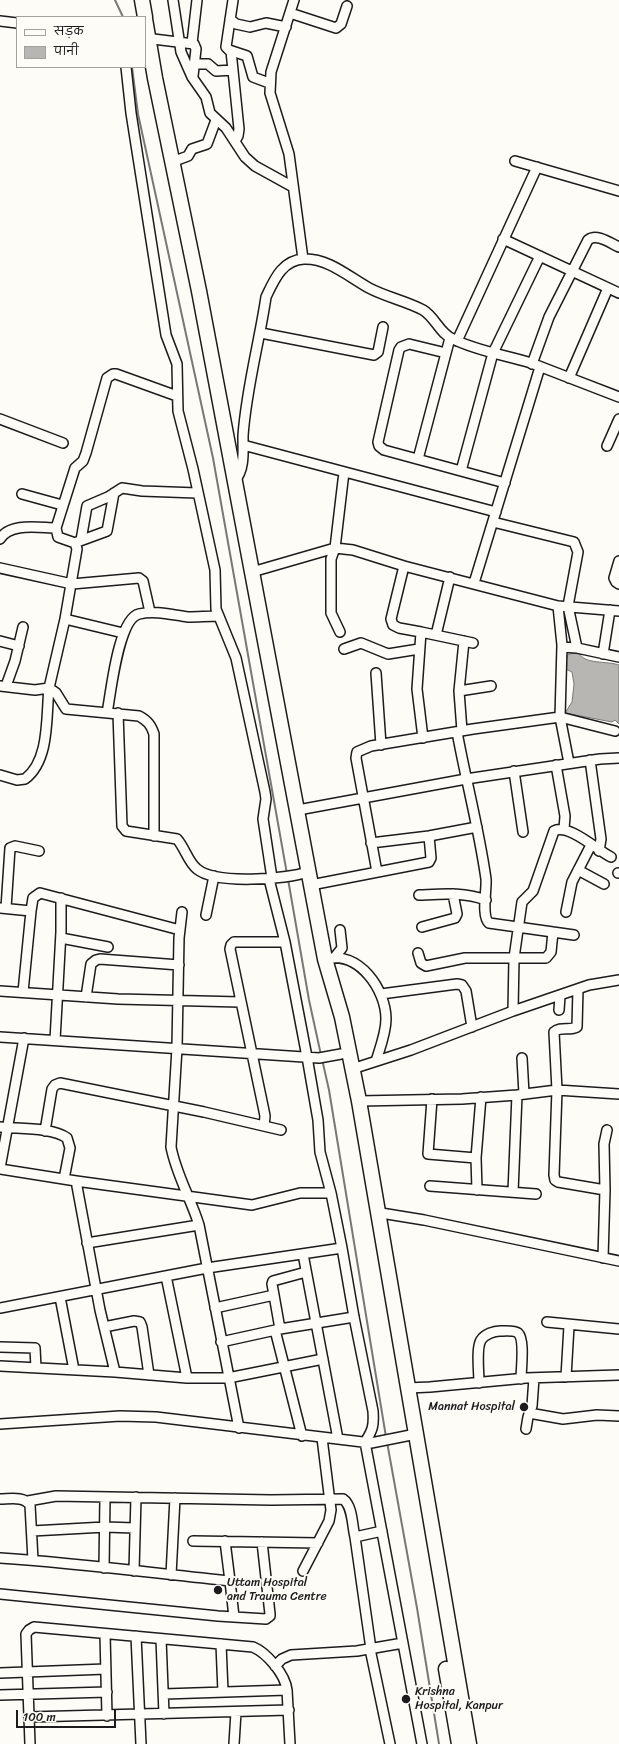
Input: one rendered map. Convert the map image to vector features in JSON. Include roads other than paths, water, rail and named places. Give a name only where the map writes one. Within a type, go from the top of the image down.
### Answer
[{"type":"highway","points":[[142,0],[145,16]]},
{"type":"highway","points":[[146,28],[199,291],[234,481],[298,810],[305,877],[330,958],[328,982],[337,1055],[370,1215],[459,1744]]},
{"type":"highway","points":[[329,976],[332,980],[342,1017],[359,1101],[408,1388],[406,1436],[469,1744]]},
{"type":"street","points":[[173,0],[179,42],[183,58],[192,77],[206,98],[210,113],[226,128],[245,157],[255,166],[293,187]]},
{"type":"street","points":[[192,77],[196,49],[192,43],[197,0]]},
{"type":"street","points":[[233,0],[225,44],[227,49],[247,56],[254,77],[269,83]]},
{"type":"street","points":[[294,0],[271,72],[269,83],[271,98],[289,154],[303,259]]},
{"type":"street","points":[[290,13],[336,28],[341,24],[347,6]]},
{"type":"street","points":[[230,18],[236,24],[250,27],[266,23],[286,27]]},
{"type":"street","points":[[0,21],[16,23]]},
{"type":"street","points":[[147,39],[192,43]]},
{"type":"street","points":[[231,51],[239,129],[238,136],[234,141]]},
{"type":"street","points":[[194,64],[208,64],[216,71],[233,70]]},
{"type":"street","points":[[126,68],[132,119],[166,335],[176,364],[178,410],[215,570],[215,602],[236,658],[265,792],[266,799],[263,819],[318,1120],[320,1152],[331,1193],[373,1411],[374,1422],[368,1443],[382,1531],[422,1744]]},
{"type":"street","points":[[172,162],[188,156],[192,149],[206,144],[216,120]]},
{"type":"street","points":[[515,161],[619,191]]},
{"type":"street","points":[[418,460],[446,353],[537,167]]},
{"type":"street","points":[[474,583],[505,483],[550,318],[585,244],[592,237],[596,237],[619,247]]},
{"type":"street","points":[[503,239],[619,293]]},
{"type":"street","points":[[461,471],[493,353],[540,256]]},
{"type":"street","points":[[234,481],[238,477],[243,461],[244,420],[261,333],[266,297],[273,281],[284,266],[293,261],[303,259],[324,262],[370,289],[423,310],[432,317],[453,340],[536,366],[619,397]]},
{"type":"street","points":[[569,378],[608,288]]},
{"type":"street","points":[[261,333],[374,355],[378,352],[383,327]]},
{"type":"street","points":[[446,353],[409,344],[398,350],[378,442],[379,446],[384,450],[418,460],[505,483]]},
{"type":"street","points":[[114,492],[107,531],[78,541],[60,538],[56,534],[56,528],[62,505],[75,468],[85,457],[106,382],[110,375],[116,374],[177,396]]},
{"type":"street","points":[[607,446],[619,419]]},
{"type":"street","points":[[0,420],[63,443]]},
{"type":"street","points":[[243,445],[496,512]]},
{"type":"street","points":[[340,632],[331,613],[331,559],[335,548],[344,472]]},
{"type":"street","points":[[0,775],[16,780],[25,779],[40,760],[44,748],[49,688],[72,584],[78,541],[87,506],[108,498],[118,489],[127,488],[142,491],[197,493]]},
{"type":"street","points":[[22,494],[62,505]]},
{"type":"street","points":[[493,522],[574,542],[576,544],[578,552],[568,606],[577,648]]},
{"type":"street","points":[[0,539],[5,534],[23,527],[56,528]]},
{"type":"street","points":[[252,572],[335,548],[353,550],[404,566],[558,606],[614,611],[603,654]]},
{"type":"street","points":[[619,561],[614,578],[619,584]]},
{"type":"street","points":[[404,566],[393,608],[391,619],[393,625],[399,628],[468,642],[459,691],[459,731],[466,778],[477,827],[486,880],[485,912],[487,921],[489,923],[574,935]]},
{"type":"street","points":[[0,568],[72,584],[138,578],[142,579],[150,612]]},
{"type":"street","points":[[436,635],[450,577]]},
{"type":"street","points":[[558,606],[562,647],[560,717],[569,763]]},
{"type":"street","points":[[107,713],[123,633],[131,618],[150,612],[189,617],[219,616]]},
{"type":"street","points":[[65,619],[123,633]]},
{"type":"street","points":[[23,627],[13,669],[3,686],[35,690],[49,688],[56,693],[66,709],[139,716],[151,725],[154,734],[154,836]]},
{"type":"street","points":[[421,632],[417,689],[423,738]]},
{"type":"street","points":[[0,641],[19,646]]},
{"type":"street","points":[[344,649],[361,642],[388,654],[419,649]]},
{"type":"street","points":[[562,647],[577,648],[619,657]]},
{"type":"street","points":[[376,673],[381,745]]},
{"type":"street","points":[[459,691],[491,686]]},
{"type":"street","points":[[118,714],[122,826],[126,831],[177,839],[192,864],[198,870],[214,876],[274,878],[377,872],[429,862],[431,858],[429,836]]},
{"type":"street","points":[[377,872],[356,758],[357,752],[371,746],[459,731],[560,717],[615,731]]},
{"type":"street","points":[[298,810],[466,778],[590,760],[619,758]]},
{"type":"street","points":[[590,760],[601,839],[599,851]]},
{"type":"street","points":[[556,765],[565,816],[564,829]]},
{"type":"street","points":[[514,771],[523,832]]},
{"type":"street","points":[[371,843],[429,836],[477,827]]},
{"type":"street","points":[[513,1011],[514,958],[522,902],[533,891],[554,831],[559,828],[564,829],[611,857]]},
{"type":"street","points":[[566,912],[572,882],[591,845]]},
{"type":"street","points":[[31,911],[3,908],[10,848],[15,846],[39,851]]},
{"type":"street","points":[[578,870],[604,884]]},
{"type":"street","points":[[206,915],[214,876]]},
{"type":"street","points":[[23,992],[31,911],[33,898],[36,895],[40,894],[61,898],[111,913],[180,930]]},
{"type":"street","points":[[422,926],[455,918],[457,914],[453,894]]},
{"type":"street","points":[[420,895],[471,895],[486,900]]},
{"type":"street","points":[[55,1040],[61,938],[61,898]]},
{"type":"street","points":[[182,912],[180,930],[177,1048],[171,1138],[172,1152],[190,1197],[199,1225],[239,1428]]},
{"type":"street","points":[[330,958],[342,948],[340,930]]},
{"type":"street","points":[[418,953],[421,963],[426,966],[465,958],[546,958],[551,952],[553,932]]},
{"type":"street","points":[[61,938],[108,947]]},
{"type":"street","points":[[264,1126],[265,1116],[230,949],[234,942],[285,942]]},
{"type":"street","points":[[86,997],[95,944]]},
{"type":"street","points":[[330,958],[354,963],[371,978],[381,994],[386,1021],[376,1061]]},
{"type":"street","points":[[93,962],[100,959],[179,964]]},
{"type":"street","points":[[352,1069],[411,1050],[513,1011],[598,982],[619,980]]},
{"type":"street","points":[[381,994],[421,988],[462,985],[466,991],[472,1027]]},
{"type":"street","points":[[578,989],[577,1027],[575,1029],[557,1029],[554,1032],[557,1090],[557,1136],[554,1175],[555,1180],[558,1182],[605,1190]]},
{"type":"street","points":[[0,991],[86,997],[240,1002]]},
{"type":"street","points":[[559,1010],[560,996]]},
{"type":"street","points":[[0,1037],[251,1052],[318,1058],[337,1055]]},
{"type":"street","points":[[24,1038],[4,1128],[0,1167],[76,1181],[252,1205],[300,1193],[331,1193]]},
{"type":"street","points":[[513,1192],[521,1095],[522,1058]]},
{"type":"street","points":[[45,1131],[52,1089],[55,1085],[60,1083],[174,1106],[281,1130]]},
{"type":"street","points":[[359,1101],[521,1095],[557,1090],[619,1094]]},
{"type":"street","points":[[477,1190],[476,1158],[481,1097]]},
{"type":"street","points":[[432,1099],[428,1154],[476,1158]]},
{"type":"street","points":[[4,1128],[45,1131],[62,1134],[67,1138],[69,1142],[64,1179]]},
{"type":"street","points":[[603,1258],[605,1190],[604,1144],[607,1130]]},
{"type":"street","points":[[76,1181],[104,1327],[115,1372]]},
{"type":"street","points":[[430,1186],[536,1194]]},
{"type":"street","points":[[378,1214],[381,1213],[424,1220],[619,1261]]},
{"type":"street","points":[[87,1243],[199,1225]]},
{"type":"street","points":[[0,1308],[207,1268],[342,1248]]},
{"type":"street","points":[[303,1254],[338,1439]]},
{"type":"street","points":[[302,1436],[285,1366],[278,1330],[272,1284],[274,1281],[306,1272]]},
{"type":"street","points":[[166,1276],[187,1378]]},
{"type":"street","points":[[215,1308],[274,1295]]},
{"type":"street","points":[[60,1297],[74,1370]]},
{"type":"street","points":[[221,1342],[278,1330],[354,1317]]},
{"type":"street","points":[[104,1327],[134,1321],[140,1322],[149,1375]]},
{"type":"street","points":[[547,1322],[619,1329]]},
{"type":"street","points":[[566,1377],[569,1326]]},
{"type":"street","points":[[479,1382],[479,1348],[481,1340],[485,1336],[498,1331],[514,1331],[518,1333],[520,1337],[521,1379]]},
{"type":"street","points":[[0,1347],[35,1348],[36,1368]]},
{"type":"street","points":[[0,1366],[115,1372],[187,1378],[228,1378],[322,1359]]},
{"type":"street","points":[[408,1388],[534,1378],[619,1376]]},
{"type":"street","points":[[526,1429],[532,1406],[534,1378]]},
{"type":"street","points":[[529,1413],[564,1419],[619,1416]]},
{"type":"street","points":[[0,1424],[120,1416],[156,1417],[368,1443],[406,1436]]},
{"type":"street","points":[[303,1571],[329,1521],[331,1510],[322,1438]]},
{"type":"street","points":[[0,1499],[23,1499],[28,1501],[56,1496],[343,1499],[347,1502],[354,1537],[371,1649],[390,1744]]},
{"type":"street","points":[[104,1568],[105,1497]]},
{"type":"street","points":[[134,1572],[136,1497]]},
{"type":"street","points":[[171,1575],[175,1498]]},
{"type":"street","points":[[28,1501],[32,1508],[33,1560]]},
{"type":"street","points":[[32,1531],[104,1527],[135,1528]]},
{"type":"street","points":[[354,1537],[382,1531]]},
{"type":"street","points":[[193,1541],[318,1543]]},
{"type":"street","points":[[225,1542],[234,1617]]},
{"type":"street","points":[[0,1594],[117,1607],[266,1619],[270,1616],[262,1542]]},
{"type":"street","points":[[0,1558],[33,1560],[134,1572],[230,1581]]},
{"type":"street","points":[[30,1744],[26,1634],[34,1627],[253,1647],[260,1650],[282,1673],[286,1682],[290,1744]]},
{"type":"street","points":[[105,1634],[107,1716]]},
{"type":"street","points":[[136,1636],[141,1744]]},
{"type":"street","points":[[161,1639],[164,1714]]},
{"type":"street","points":[[275,1666],[282,1659],[291,1655],[371,1649],[403,1643]]},
{"type":"street","points":[[222,1644],[223,1692]]},
{"type":"street","points":[[0,1673],[106,1670]]},
{"type":"street","points":[[164,1694],[287,1690]]},
{"type":"street","points":[[0,1695],[107,1692]]},
{"type":"street","points":[[29,1717],[288,1710]]},
{"type":"street","points":[[234,1744],[236,1712]]},
{"type":"water","points":[[575,653],[580,654],[582,657],[591,661],[619,665],[619,724],[615,720],[612,722],[565,713],[572,702],[574,684],[572,672],[566,669],[565,662],[568,655]]},
{"type":"waterway","points":[[115,0],[123,16]]},
{"type":"waterway","points":[[132,68],[138,114],[213,458],[287,874]]},
{"type":"waterway","points":[[288,879],[309,1000],[321,1055]]},
{"type":"waterway","points":[[322,1059],[329,1090],[386,1437]]},
{"type":"waterway","points":[[387,1442],[417,1608],[439,1744]]},
{"type":"place","name":"Mannat Hospital","points":[[524,1407]]},
{"type":"place","name":"Uttam Hospital and Trauma Centre","points":[[218,1590]]},
{"type":"place","name":"Krishna Hospital, Kanpur","points":[[406,1699]]}]
